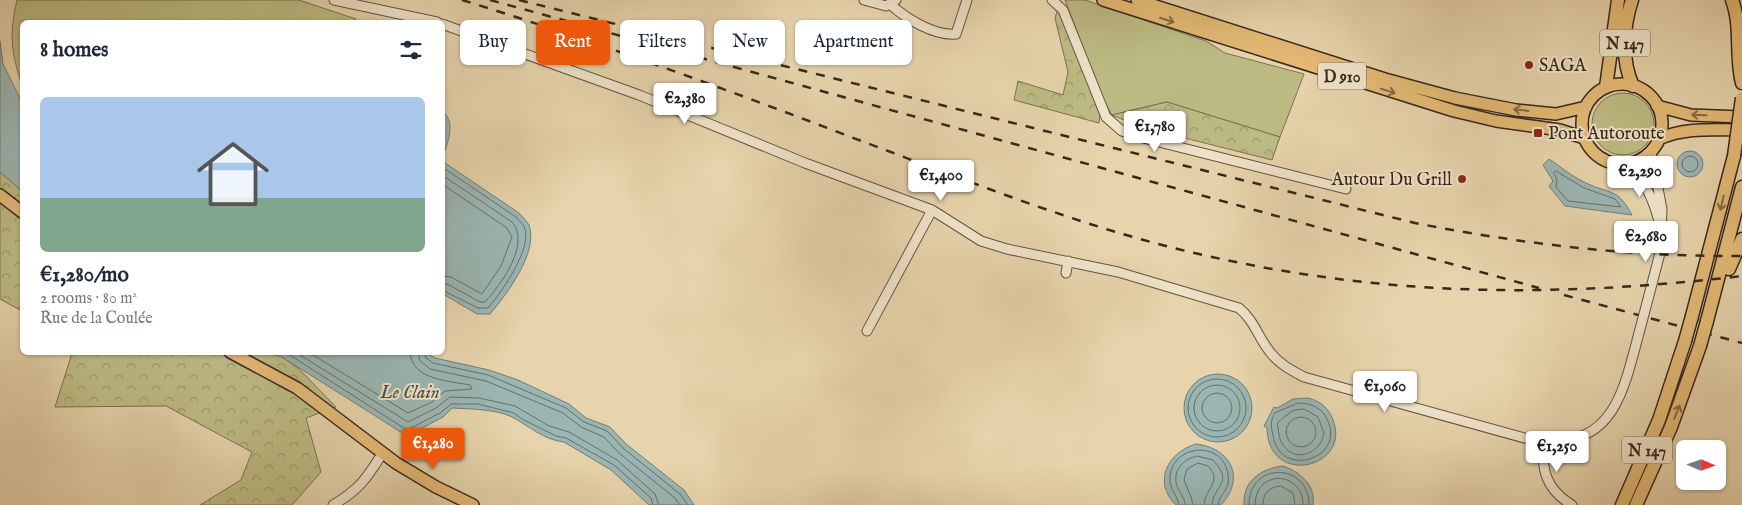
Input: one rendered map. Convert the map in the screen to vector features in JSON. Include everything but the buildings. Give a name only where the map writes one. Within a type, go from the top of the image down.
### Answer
[{"type":"highway","points":[[1606,88],[1618,0]]},
{"type":"highway","name":"N 147","points":[[1632,0],[1628,15],[1624,59],[1633,86]]},
{"type":"highway","points":[[1732,0],[1738,27],[1739,71],[1742,83]]},
{"type":"highway","name":"N 147","points":[[1622,505],[1659,420],[1685,340],[1734,156],[1742,98]]},
{"type":"highway","name":"N 147","points":[[1636,505],[1671,427],[1700,346],[1742,187]]},
{"type":"highway","points":[[1708,319],[1719,301],[1730,267],[1742,239]]},
{"type":"main road","name":"D 910","points":[[1104,0],[1454,111],[1496,121],[1560,130],[1584,138]]},
{"type":"main road","name":"D 910","points":[[1137,0],[1385,79],[1455,98],[1506,108],[1556,114],[1586,107]]},
{"type":"main road","points":[[1616,84],[1633,86],[1648,94],[1657,106],[1661,122],[1659,139],[1651,152],[1636,162],[1612,163],[1596,155],[1584,138],[1582,127],[1586,107],[1598,92],[1606,88],[1616,84]]},
{"type":"main road","points":[[1657,106],[1691,115],[1742,117]]},
{"type":"main road","points":[[1659,139],[1693,130],[1742,130]]},
{"type":"main road","points":[[0,195],[20,210]]},
{"type":"main road","points":[[236,355],[297,388],[382,454],[436,487],[473,505]]},
{"type":"street","points":[[334,0],[428,20]]},
{"type":"street","points":[[864,0],[886,6],[894,2],[900,13],[944,35],[956,34],[967,0]]},
{"type":"street","points":[[1052,0],[1063,10],[1103,112],[1115,127],[1139,137],[1346,189]]},
{"type":"street","points":[[445,25],[639,94],[805,163],[932,210],[981,241],[1007,250],[1088,265],[1239,308],[1249,316],[1270,352],[1285,367],[1304,377],[1510,435],[1545,442],[1577,438],[1594,429],[1608,416],[1624,388],[1659,259],[1661,200],[1651,152]]},
{"type":"street","points":[[1624,164],[1635,172],[1648,188],[1661,228]]},
{"type":"street","points":[[867,331],[932,210]]},
{"type":"street","points":[[1066,274],[1068,260]]},
{"type":"street","points":[[1545,442],[1542,464],[1547,482],[1560,497],[1572,505]]},
{"type":"street","points":[[333,505],[351,494],[364,482],[382,454]]},
{"type":"green space","points":[[17,0],[299,0],[356,19],[20,20],[20,79],[13,53],[13,23]]},
{"type":"green space","points":[[1065,0],[1085,0],[1206,41],[1225,53],[1304,74],[1280,137],[1167,102],[1112,115],[1103,100]]},
{"type":"green space","points":[[1058,9],[1063,17],[1100,115],[1099,123],[1014,100],[1018,81],[1063,95],[1068,72],[1055,18]]},
{"type":"green space","points":[[1623,93],[1635,95],[1645,102],[1652,112],[1654,124],[1652,136],[1645,146],[1635,153],[1623,155],[1611,153],[1601,146],[1594,136],[1592,124],[1594,112],[1601,102],[1611,95]]},
{"type":"green space","points":[[1167,102],[1280,137],[1272,160],[1141,127],[1112,115]]},
{"type":"green space","points":[[0,172],[20,189],[20,310],[0,299]]},
{"type":"green space","points":[[71,355],[277,355],[298,368],[336,407],[306,418],[321,472],[292,505],[200,505],[241,480],[252,452],[166,406],[55,407]]},
{"type":"water","points":[[0,41],[3,64],[20,98],[20,189],[0,172]]},
{"type":"water","points":[[445,114],[450,127],[449,139],[445,150]]},
{"type":"water","points":[[1690,151],[1700,154],[1703,164],[1700,174],[1690,177],[1680,174],[1677,164],[1680,154]]},
{"type":"water","points":[[1549,159],[1581,181],[1613,193],[1622,200],[1632,215],[1565,206],[1549,186],[1553,181],[1543,165]]},
{"type":"water","points":[[445,163],[519,213],[529,225],[531,236],[529,248],[512,285],[490,314],[477,314],[445,295]]},
{"type":"water","name":"Le Clain","points":[[276,355],[430,355],[435,358],[489,370],[518,380],[569,404],[586,418],[610,427],[626,444],[684,490],[694,505],[649,505],[611,470],[564,442],[543,436],[512,417],[499,412],[452,408],[443,417],[407,436],[282,357]]},
{"type":"water","points":[[1225,374],[1237,380],[1246,389],[1252,401],[1250,421],[1242,432],[1225,442],[1211,442],[1194,432],[1186,421],[1184,401],[1194,384],[1205,376]]},
{"type":"water","points":[[1308,398],[1320,403],[1329,412],[1333,420],[1336,437],[1331,450],[1321,459],[1308,464],[1293,464],[1280,459],[1271,447],[1267,428],[1264,426],[1274,407],[1277,408],[1293,399]]},
{"type":"water","points":[[1196,444],[1218,451],[1231,466],[1233,485],[1229,495],[1221,505],[1176,505],[1165,487],[1166,469],[1171,461],[1186,448]]},
{"type":"water","points":[[1283,466],[1301,476],[1309,485],[1312,491],[1313,505],[1244,505],[1244,496],[1250,482],[1255,477],[1267,470]]},
{"type":"railway","points":[[462,0],[664,68],[1030,204],[1114,231],[1199,254],[1336,279],[1403,286],[1470,289],[1604,288],[1742,276]]},
{"type":"railway","points":[[490,0],[1539,288]]},
{"type":"railway","points":[[519,0],[1415,223],[1577,248],[1659,254],[1742,256]]},
{"type":"railway","points":[[1564,295],[1742,343]]},
{"type":"place","name":"SAGA","points":[[1529,65]]},
{"type":"place","name":"Pont Autoroute","points":[[1538,133]]},
{"type":"place","name":"Autour Du Grill","points":[[1462,179]]}]
